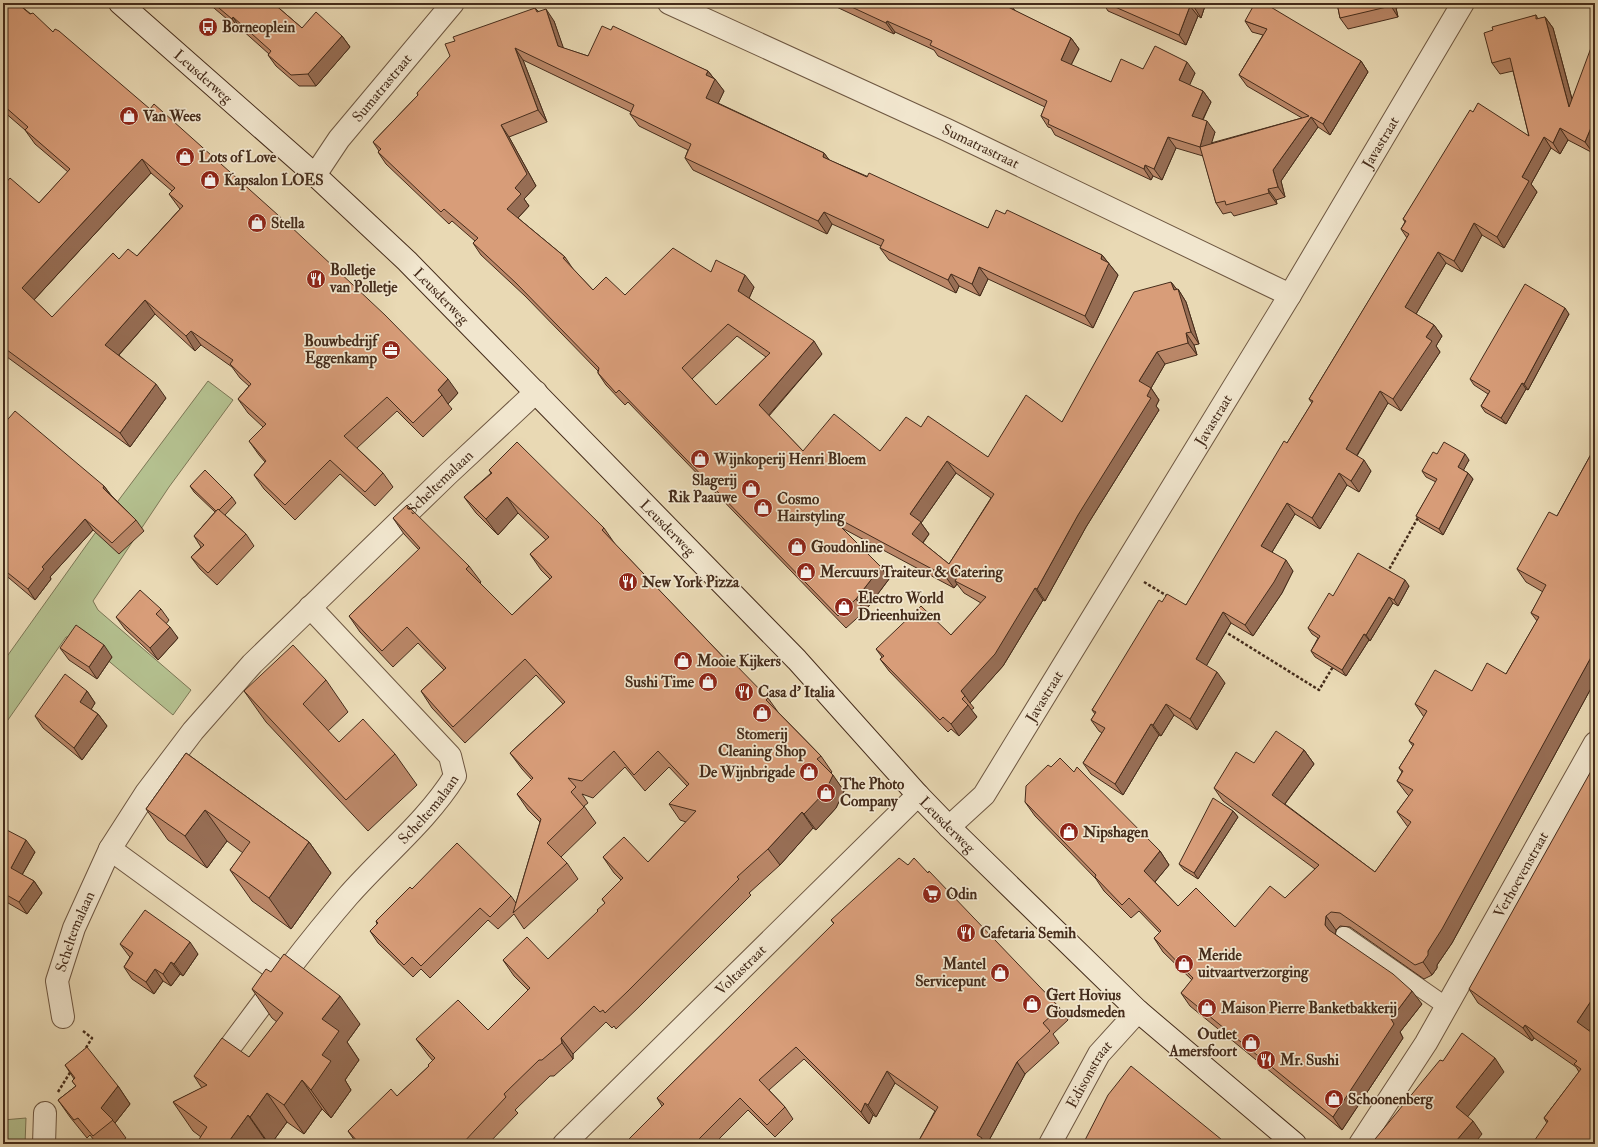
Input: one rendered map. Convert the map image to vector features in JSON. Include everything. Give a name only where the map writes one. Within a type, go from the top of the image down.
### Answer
[{"type":"street","name":"Leusderweg","points":[[120,3],[315,175],[407,261],[797,660],[918,796],[949,827],[1063,936],[1138,1011],[1294,1144]]},
{"type":"street","name":"Sumatrastraat","points":[[315,175],[339,139],[453,3]]},
{"type":"street","name":"Sumatrastraat","points":[[669,3],[947,130],[1290,295]]},
{"type":"street","name":"Javastraat","points":[[949,827],[984,795],[1290,295],[1463,3]]},
{"type":"street","name":"Scheltemalaan","points":[[63,1017],[57,981],[74,928],[110,850],[146,793],[193,731],[252,664],[536,392]]},
{"type":"street","name":"Scheltemalaan","points":[[221,1059],[283,975],[348,896],[443,796],[455,776],[450,756],[310,607]]},
{"type":"street","name":"Verhoevenstraat","points":[[1360,1144],[1426,1043],[1595,743]]},
{"type":"street","name":"Voltastraat","points":[[564,1144],[918,796]]},
{"type":"street","points":[[110,850],[283,975]]},
{"type":"street","name":"Edisonstraat","points":[[1050,1144],[1099,1054],[1138,1011]]},
{"type":"street","points":[[44,1144],[45,1113]]},
{"type":"lane","points":[[1344,935],[1446,1006]]},
{"type":"path","points":[[1384,580],[1421,511]]},
{"type":"path","points":[[1122,568],[1174,600]]},
{"type":"path","points":[[1220,629],[1319,690],[1338,658]]},
{"type":"path","points":[[63,1017],[92,1038],[80,1057]]},
{"type":"path","points":[[45,1113],[72,1069]]},
{"type":"green space","points":[[208,381],[233,400],[169,487],[93,601],[98,610],[191,690],[173,715],[80,637],[66,637],[3,727],[3,662],[118,501]]},
{"type":"green space","points":[[26,1118],[25,1144],[3,1144],[3,1120]]},
{"type":"building","points":[[3,3],[17,3],[30,14],[33,13],[53,32],[55,29],[59,31],[150,109],[154,104],[288,224],[385,315],[448,379],[438,390],[442,395],[413,423],[387,397],[344,436],[383,473],[365,492],[330,460],[285,505],[254,475],[266,461],[249,441],[266,424],[238,399],[251,384],[230,364],[233,360],[191,331],[186,336],[145,300],[105,345],[156,384],[120,433],[3,347],[3,186],[10,178],[39,203],[70,169],[25,130],[28,127],[3,105]],"holes":[[[142,159],[175,188],[169,194],[183,206],[137,256],[128,249],[119,259],[113,253],[52,317],[22,288]]]},
{"type":"building","points":[[213,3],[273,3],[302,28],[316,12],[342,36],[308,74],[291,75],[268,55],[271,51],[233,17],[232,19]]},
{"type":"building","points":[[843,3],[1008,3],[1006,6],[1071,38],[1061,60],[1111,82],[1121,59],[1143,69],[1155,46],[1187,62],[1179,80],[1203,91],[1192,116],[1207,121],[1200,147],[1168,137],[1154,169],[1145,165],[1144,169],[1048,124],[1049,120],[1041,116],[1047,101],[930,45],[932,41],[887,21],[886,23]]},
{"type":"building","points":[[1106,3],[1195,3],[1194,7],[1190,6],[1179,35]]},
{"type":"building","points":[[1255,3],[1264,3],[1361,61],[1323,124],[1311,117],[1273,170],[1278,187],[1268,189],[1269,193],[1226,205],[1225,201],[1216,203],[1200,147],[1309,116],[1239,75],[1267,29],[1245,21]]},
{"type":"building","points":[[1337,3],[1390,3],[1391,6],[1340,18]]},
{"type":"building","points":[[535,8],[537,12],[546,9],[558,46],[588,56],[602,26],[611,30],[613,26],[708,71],[706,75],[715,79],[706,98],[824,153],[823,157],[867,177],[869,173],[988,228],[996,210],[1005,214],[1007,210],[1102,255],[1101,259],[1109,263],[1085,316],[979,267],[972,284],[951,274],[948,280],[880,248],[884,240],[824,212],[818,221],[685,158],[691,144],[630,114],[634,105],[515,48],[538,110],[501,125],[527,174],[515,188],[521,194],[507,209],[565,257],[563,258],[593,290],[606,277],[625,295],[673,248],[711,272],[716,260],[745,275],[738,291],[814,341],[759,405],[803,451],[834,414],[880,451],[906,417],[921,427],[928,416],[988,457],[1026,395],[1062,422],[1134,292],[1171,282],[1174,290],[1178,289],[1191,332],[1186,333],[1188,343],[1157,352],[1139,381],[1151,388],[1147,396],[1151,398],[1078,515],[1037,589],[1035,588],[995,654],[961,691],[965,696],[962,699],[968,705],[951,724],[943,717],[940,720],[880,659],[884,656],[876,649],[921,606],[951,635],[986,597],[955,581],[960,573],[952,567],[945,576],[826,512],[881,567],[856,599],[838,616],[619,390],[616,393],[598,373],[599,368],[516,283],[473,243],[478,238],[444,209],[441,212],[378,152],[381,149],[373,142],[418,95],[417,93],[450,56],[445,44],[455,41],[453,37]],"holes":[[[728,324],[770,353],[716,405],[682,368]],[[947,461],[994,494],[949,564],[912,534],[921,522],[910,514]]]},
{"type":"building","points":[[1536,15],[1536,19],[1545,17],[1569,107],[1595,37],[1595,118],[1585,142],[1560,128],[1553,143],[1544,137],[1522,177],[1529,181],[1497,237],[1474,223],[1454,261],[1438,252],[1405,307],[1434,325],[1426,337],[1432,341],[1393,399],[1380,391],[1346,449],[1364,460],[1351,481],[1339,473],[1312,518],[1287,503],[1261,546],[1286,560],[1274,582],[1245,625],[1223,612],[1196,659],[1217,672],[1190,719],[1166,704],[1153,725],[1151,724],[1115,784],[1083,763],[1105,728],[1091,720],[1096,712],[1092,710],[1159,600],[1162,602],[1167,594],[1186,605],[1284,441],[1287,443],[1313,401],[1309,399],[1409,234],[1401,229],[1406,221],[1403,219],[1470,110],[1473,112],[1478,103],[1529,136],[1510,58],[1492,63],[1484,33],[1493,30],[1492,27]]},
{"type":"building","points":[[1525,284],[1565,308],[1524,384],[1522,383],[1501,418],[1481,406],[1490,391],[1470,379]]},
{"type":"building","points":[[15,411],[104,486],[103,488],[136,520],[112,543],[85,519],[42,567],[44,569],[28,589],[3,569],[3,425]]},
{"type":"building","points":[[517,442],[604,528],[602,530],[728,662],[730,659],[768,698],[766,700],[821,756],[817,759],[833,775],[825,792],[804,814],[802,812],[768,849],[737,877],[739,879],[628,991],[605,1013],[603,1010],[600,1012],[594,1006],[561,1038],[562,1043],[542,1060],[539,1060],[504,1094],[506,1097],[462,1144],[360,1144],[348,1131],[391,1089],[397,1096],[429,1066],[428,1065],[435,1058],[416,1039],[458,1000],[488,1030],[530,988],[503,960],[527,937],[548,959],[598,911],[597,910],[605,903],[602,899],[623,878],[603,857],[624,837],[648,862],[696,811],[669,804],[689,784],[658,751],[634,775],[614,751],[582,781],[568,778],[576,787],[571,792],[584,807],[547,843],[567,863],[513,913],[541,819],[517,794],[533,778],[510,753],[565,702],[525,659],[453,727],[421,691],[446,668],[407,627],[382,651],[349,616],[420,548],[393,518],[407,505],[469,566],[466,569],[512,615],[552,577],[530,554],[549,537],[507,497],[486,519],[464,497],[492,473],[489,470]]},
{"type":"building","points":[[1444,442],[1465,454],[1458,467],[1468,473],[1439,529],[1416,516],[1437,479],[1422,471],[1433,452],[1437,454]]},
{"type":"building","points":[[1595,447],[1595,650],[1442,929],[1428,951],[1428,955],[1423,962],[1415,965],[1340,913],[1331,912],[1326,916],[1325,925],[1329,930],[1393,974],[1412,991],[1391,1019],[1394,1024],[1333,1117],[1181,993],[1193,978],[1154,938],[1161,931],[1129,898],[1122,905],[1095,877],[1096,875],[1025,802],[1026,786],[1048,765],[1051,767],[1060,758],[1074,772],[1077,767],[1160,851],[1144,871],[1178,906],[1196,888],[1235,927],[1270,886],[1285,898],[1319,865],[1214,788],[1236,752],[1254,763],[1276,731],[1304,750],[1272,795],[1375,872],[1411,822],[1397,812],[1413,790],[1397,781],[1403,771],[1399,768],[1414,744],[1409,741],[1427,711],[1415,704],[1435,670],[1472,691],[1487,663],[1506,674],[1539,617],[1531,613],[1546,585],[1517,569],[1549,512],[1557,516]]},
{"type":"building","points":[[205,470],[232,497],[219,510],[218,509],[216,511],[190,486]]},
{"type":"building","points":[[218,509],[246,534],[208,573],[191,557],[204,545],[194,536]]},
{"type":"building","points":[[1358,553],[1405,580],[1394,600],[1389,597],[1366,635],[1364,634],[1342,670],[1311,651],[1320,636],[1308,628],[1329,593],[1333,596]]},
{"type":"building","points":[[140,590],[161,609],[156,614],[170,627],[150,648],[116,617]]},
{"type":"building","points":[[76,625],[104,645],[89,667],[60,648]]},
{"type":"building","points":[[293,645],[326,680],[303,704],[339,742],[363,719],[395,754],[346,800],[244,691]]},
{"type":"building","points":[[65,674],[87,691],[80,702],[98,714],[74,748],[35,716]]},
{"type":"building","points":[[186,753],[309,842],[269,898],[230,870],[250,842],[205,810],[185,836],[146,809]]},
{"type":"building","points":[[1595,764],[1595,995],[1577,1022],[1595,1035],[1595,1144],[1532,1144],[1548,1121],[1544,1118],[1581,1069],[1574,1064],[1577,1061],[1525,1025],[1523,1028],[1469,989]]},
{"type":"building","points":[[1213,798],[1233,811],[1194,873],[1179,864]]},
{"type":"building","points":[[3,828],[26,840],[11,868],[34,881],[19,902],[3,893]]},
{"type":"building","points":[[457,843],[511,896],[490,917],[480,908],[421,966],[412,957],[404,965],[370,931],[378,923],[376,921],[410,887],[412,889]]},
{"type":"building","points":[[899,858],[908,865],[914,858],[928,873],[929,871],[1060,1008],[1043,1023],[1050,1031],[1017,1062],[977,1135],[982,1138],[981,1141],[984,1143],[917,1144],[938,1107],[887,1071],[868,1105],[865,1103],[861,1112],[796,1047],[759,1080],[785,1107],[767,1125],[740,1098],[699,1139],[704,1144],[624,1144],[664,1104],[657,1098],[834,923],[831,920]]},
{"type":"building","points":[[145,910],[190,942],[174,964],[171,962],[163,974],[155,969],[146,982],[124,967],[133,953],[120,944]]},
{"type":"building","points":[[284,954],[340,996],[322,1019],[339,1031],[322,1055],[331,1061],[311,1090],[302,1080],[284,1105],[267,1093],[250,1117],[248,1115],[227,1144],[196,1144],[207,1127],[173,1102],[207,1085],[194,1076],[222,1038],[249,1057],[283,1013],[252,989],[266,969],[271,972]]},
{"type":"building","points":[[1462,1033],[1495,1058],[1456,1107],[1473,1121],[1456,1141],[1459,1144],[1371,1144],[1440,1060],[1443,1061]]},
{"type":"building","points":[[87,1047],[118,1086],[101,1108],[113,1120],[93,1136],[78,1118],[74,1120],[58,1100],[76,1086],[72,1081],[75,1078],[65,1065]]},
{"type":"building","points":[[1131,1066],[1227,1144],[1083,1144],[1108,1095]]},
{"type":"place","name":"Borneoplein","points":[[208,27]]},
{"type":"place","name":"Van Wees","points":[[129,116]]},
{"type":"place","name":"Lots of Love","points":[[185,157]]},
{"type":"place","name":"Kapsalon LOES","points":[[210,180]]},
{"type":"place","name":"Stella","points":[[257,223]]},
{"type":"place","name":"Bolletje van Polletje","points":[[316,279]]},
{"type":"place","name":"Bouwbedrijf Eggenkamp","points":[[391,350]]},
{"type":"place","name":"Wijnkoperij Henri Bloem","points":[[700,459]]},
{"type":"place","name":"Slagerij Rik Paauwe","points":[[751,489]]},
{"type":"place","name":"Cosmo Hairstyling","points":[[763,508]]},
{"type":"place","name":"Goudonline","points":[[797,547]]},
{"type":"place","name":"Mercuurs Traiteur & Catering","points":[[806,572]]},
{"type":"place","name":"New York Pizza","points":[[628,582]]},
{"type":"place","name":"Electro World Drieenhuizen","points":[[844,607]]},
{"type":"place","name":"Mooie Kijkers","points":[[683,661]]},
{"type":"place","name":"Sushi Time","points":[[708,682]]},
{"type":"place","name":"Casa d' Italia","points":[[744,692]]},
{"type":"place","name":"Stomerij Cleaning Shop","points":[[762,713]]},
{"type":"place","name":"De Wijnbrigade","points":[[809,772]]},
{"type":"place","name":"The Photo Company","points":[[826,793]]},
{"type":"place","name":"Nipshagen","points":[[1069,832]]},
{"type":"place","name":"Odin","points":[[932,894]]},
{"type":"place","name":"Cafetaria Semih","points":[[966,933]]},
{"type":"place","name":"Meride uitvaartverzorging","points":[[1184,964]]},
{"type":"place","name":"Mantel Servicepunt","points":[[1000,973]]},
{"type":"place","name":"Gert Hovius Goudsmeden","points":[[1032,1004]]},
{"type":"place","name":"Maison Pierre Banketbakkerij","points":[[1207,1008]]},
{"type":"place","name":"Outlet Amersfoort","points":[[1251,1043]]},
{"type":"place","name":"Mr. Sushi","points":[[1266,1060]]},
{"type":"place","name":"Schoonenberg","points":[[1334,1099]]}]
